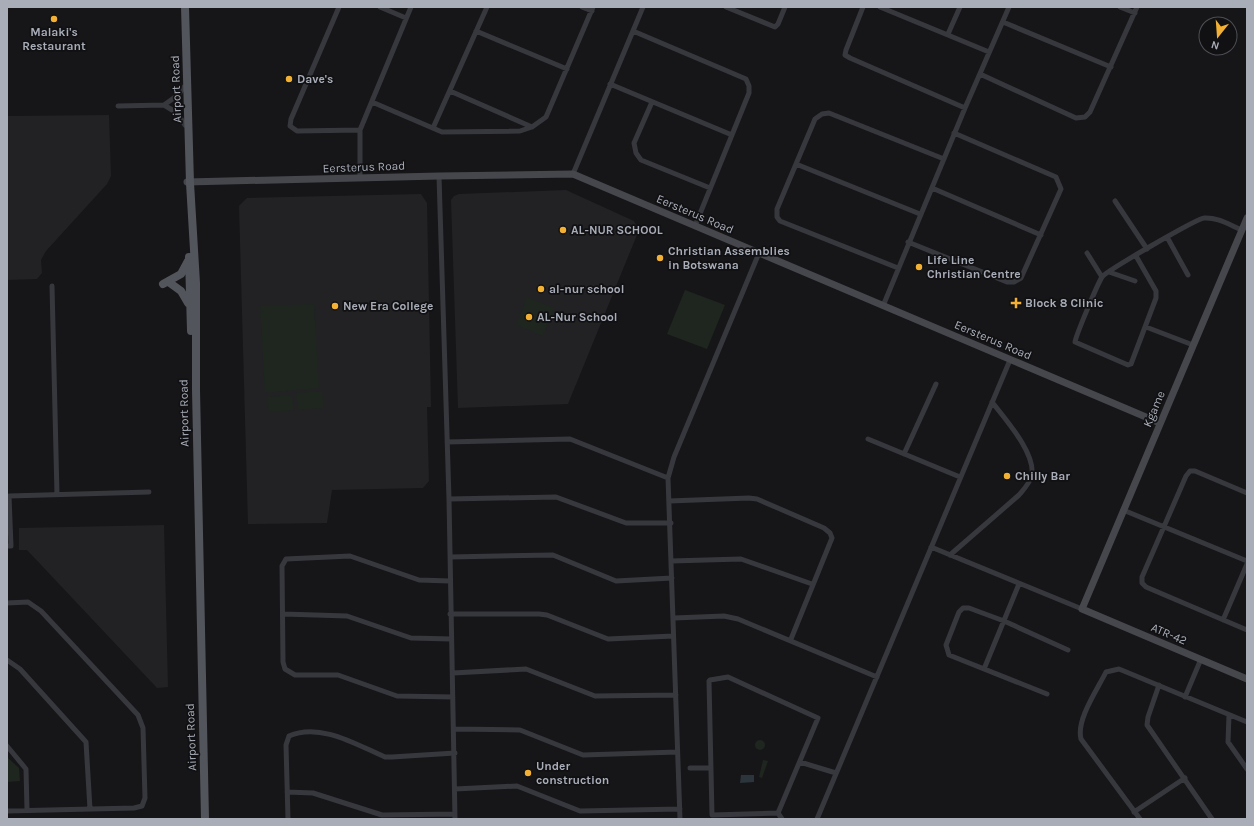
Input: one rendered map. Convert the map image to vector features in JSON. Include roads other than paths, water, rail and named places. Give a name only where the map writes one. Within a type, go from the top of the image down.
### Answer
[{"type":"main road","points":[[182,7],[188,182],[191,358],[196,390]]},
{"type":"main road","name":"Airport Road","points":[[185,7],[188,182],[196,283],[196,390],[205,819]]},
{"type":"main road","points":[[189,260],[181,274],[166,284],[184,294],[190,312]]},
{"type":"street","points":[[339,7],[291,119],[290,126],[297,131],[360,130]]},
{"type":"street","points":[[380,7],[406,18]]},
{"type":"street","points":[[360,178],[360,130],[411,7]]},
{"type":"street","points":[[433,128],[487,7]]},
{"type":"street","points":[[372,102],[433,128],[449,132],[520,131],[532,127],[546,117],[593,9],[582,7]]},
{"type":"street","points":[[573,174],[643,7]]},
{"type":"street","points":[[726,7],[775,27],[778,24],[785,7]]},
{"type":"street","points":[[863,7],[846,50],[846,55],[965,108]]},
{"type":"street","points":[[880,7],[989,52]]},
{"type":"street","points":[[948,34],[960,7]]},
{"type":"street","points":[[883,306],[908,242],[1009,7]]},
{"type":"street","points":[[1120,7],[1135,13]]},
{"type":"street","points":[[980,74],[1076,118],[1085,116],[1090,112],[1111,68],[1137,7]]},
{"type":"street","points":[[1003,22],[1111,68]]},
{"type":"street","points":[[476,31],[567,69]]},
{"type":"street","points":[[633,31],[746,79],[750,86],[749,93],[695,226]]},
{"type":"street","points":[[610,84],[732,135]]},
{"type":"street","points":[[164,105],[178,95],[184,87]]},
{"type":"street","points":[[450,90],[532,127]]},
{"type":"street","points":[[652,102],[634,143],[636,153],[641,160],[710,188]]},
{"type":"street","points":[[118,106],[164,105],[177,113],[185,125]]},
{"type":"street","points":[[898,268],[780,221],[776,216],[777,209],[815,119],[822,114],[829,113],[944,159]]},
{"type":"street","points":[[908,242],[1007,282],[1014,282],[1021,278],[1061,189],[1056,177],[954,133]]},
{"type":"street","points":[[796,164],[920,214]]},
{"type":"street","name":"Eersterus Road","points":[[188,182],[573,174],[1160,423]]},
{"type":"street","points":[[287,792],[313,793],[382,815],[413,818],[455,817],[455,753],[450,614],[449,500],[439,176]]},
{"type":"street","points":[[932,188],[1041,235]]},
{"type":"street","points":[[1115,201],[1146,250]]},
{"type":"street","points":[[1136,256],[1156,292],[1155,304],[1130,365],[1075,342],[1102,277],[1109,272],[1167,237],[1202,217],[1211,218],[1242,230]]},
{"type":"street","name":"Kgame","points":[[1082,609],[1247,218]]},
{"type":"street","points":[[1167,237],[1188,276]]},
{"type":"street","points":[[680,819],[673,636],[674,618],[671,523],[668,478],[674,457],[759,253]]},
{"type":"street","points":[[1087,253],[1102,277]]},
{"type":"street","points":[[1109,272],[1135,282]]},
{"type":"street","points":[[52,286],[57,495]]},
{"type":"street","points":[[1146,327],[1193,345]]},
{"type":"street","points":[[817,819],[1010,360]]},
{"type":"street","points":[[904,454],[936,384]]},
{"type":"street","points":[[950,555],[1019,495],[1027,486],[1032,475],[1032,464],[1020,440],[992,402]]},
{"type":"street","points":[[447,442],[570,439],[668,478]]},
{"type":"street","points":[[868,439],[960,478]]},
{"type":"street","points":[[1247,493],[1195,471],[1190,471],[1186,476],[1142,577],[1142,583],[1146,587],[1247,630]]},
{"type":"street","points":[[7,546],[11,546],[9,496],[149,492]]},
{"type":"street","points":[[449,500],[556,497],[626,523],[671,523]]},
{"type":"street","points":[[669,501],[753,498],[764,501],[824,528],[830,533],[832,538],[812,584],[791,640]]},
{"type":"street","points":[[1123,510],[1247,561]]},
{"type":"street","points":[[931,547],[1082,609]]},
{"type":"street","points":[[450,557],[553,555],[616,581],[672,578]]},
{"type":"street","points":[[450,581],[419,580],[350,556],[289,558],[282,566],[283,662],[286,669],[295,675],[338,675],[397,696],[453,697]]},
{"type":"street","points":[[671,561],[741,559],[812,584]]},
{"type":"street","points":[[1223,620],[1247,564]]},
{"type":"street","points":[[984,669],[1019,584]]},
{"type":"street","points":[[7,603],[28,602],[38,608],[128,704],[142,722],[144,804],[134,808],[7,811]]},
{"type":"street","points":[[1047,694],[949,654],[946,650],[959,612],[963,608],[969,608],[1004,621],[1068,650]]},
{"type":"street","name":"ATR-42","points":[[1082,609],[1247,678]]},
{"type":"street","points":[[283,614],[347,616],[411,638],[451,639]]},
{"type":"street","points":[[450,614],[539,614],[608,638],[673,636]]},
{"type":"street","points":[[674,618],[731,617],[791,640],[877,677]]},
{"type":"street","points":[[7,660],[20,669],[86,742],[90,809]]},
{"type":"street","points":[[1186,697],[1201,660]]},
{"type":"street","points":[[452,673],[526,669],[595,696],[676,695]]},
{"type":"street","points":[[1140,819],[1081,739],[1080,724],[1106,672],[1119,669],[1247,722]]},
{"type":"street","points":[[726,677],[818,718],[778,813],[712,817],[710,680],[726,677]]},
{"type":"street","points":[[1159,685],[1147,724],[1212,819]]},
{"type":"street","points":[[1229,715],[1228,742],[1247,769]]},
{"type":"street","points":[[454,729],[520,730],[583,755],[677,752]]},
{"type":"street","points":[[288,819],[286,745],[289,736],[294,734],[325,733],[386,757],[455,753]]},
{"type":"street","points":[[7,746],[26,769],[27,810]]},
{"type":"street","points":[[800,762],[836,773]]},
{"type":"street","points":[[690,768],[711,768]]},
{"type":"street","points":[[1134,812],[1185,778]]},
{"type":"street","points":[[455,789],[517,786],[580,811],[680,809]]},
{"type":"street","points":[[778,813],[782,819]]},
{"type":"place","name":"Malaki's Restaurant","points":[[54,19]]},
{"type":"place","name":"Dave's","points":[[289,79]]},
{"type":"place","name":"AL-NUR SCHOOL","points":[[563,230]]},
{"type":"place","name":"Christian Assemblies in Botswana","points":[[660,258]]},
{"type":"place","name":"Life Line Christian Centre","points":[[919,267]]},
{"type":"place","name":"al-nur school","points":[[541,289]]},
{"type":"place","name":"Block 8 Clinic","points":[[1016,303]]},
{"type":"place","name":"New Era College","points":[[335,306]]},
{"type":"place","name":"AL-Nur School","points":[[529,317]]},
{"type":"place","name":"Chilly Bar","points":[[1007,476]]},
{"type":"place","name":"Under construction","points":[[528,773]]}]
